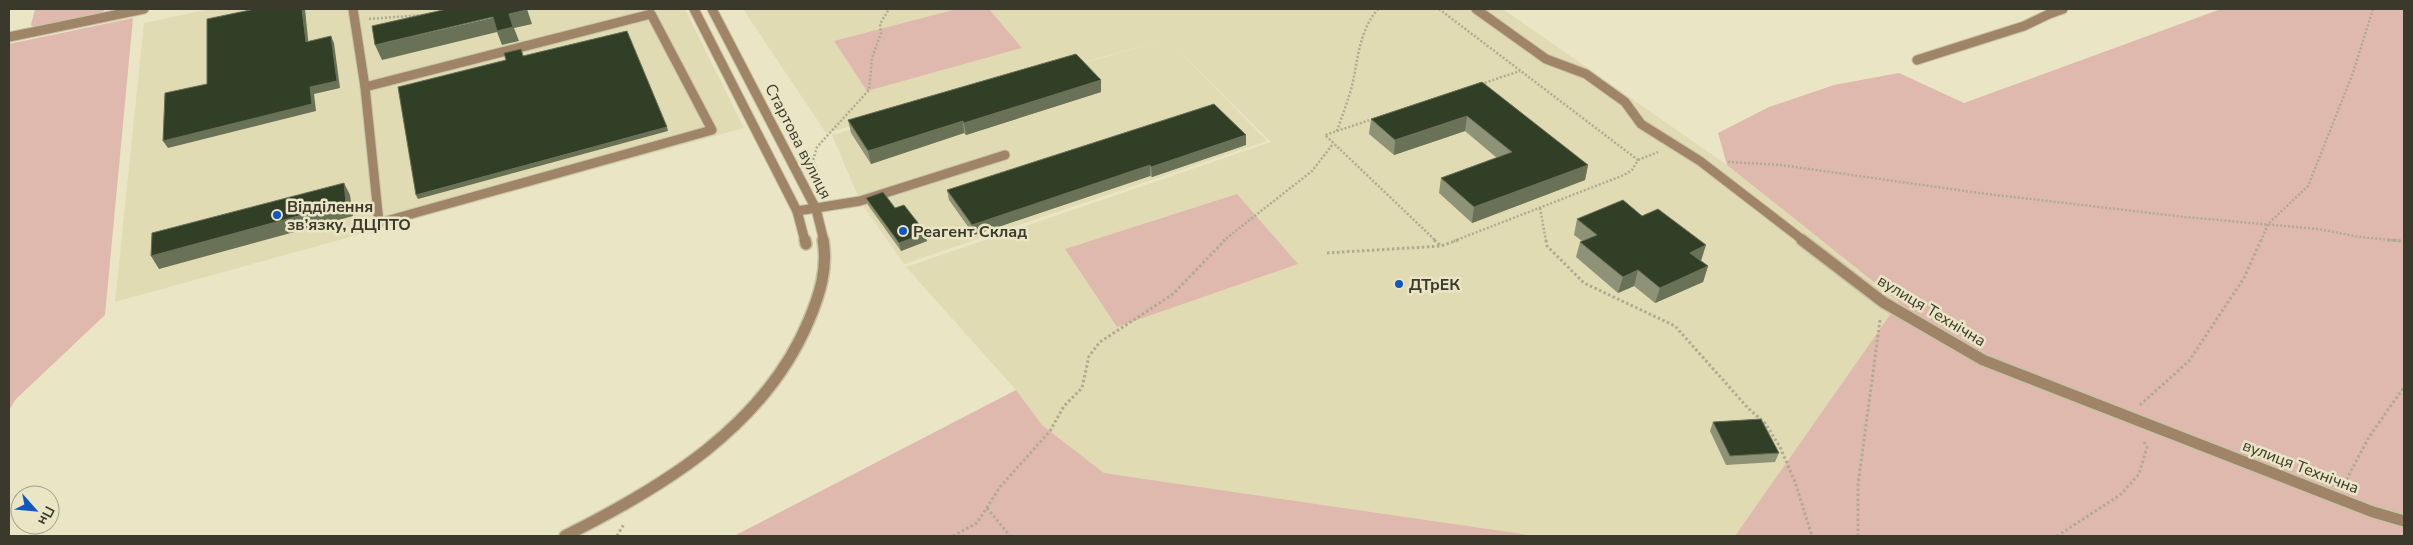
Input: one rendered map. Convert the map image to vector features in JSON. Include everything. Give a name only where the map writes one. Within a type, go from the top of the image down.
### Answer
[{"type":"street","points":[[9,36],[144,9]]},
{"type":"street","points":[[353,9],[365,87],[379,223],[712,130],[652,14],[365,87]]},
{"type":"street","name":"Стартова вулиця","points":[[694,9],[796,211],[806,244]]},
{"type":"street","name":"Стартова вулиця","points":[[565,536],[638,498],[693,460],[746,416],[783,373],[810,323],[823,280],[825,243],[816,208],[712,9]]},
{"type":"street","name":"вулиця Технічна","points":[[1476,9],[1546,59],[1586,74],[1625,102],[1641,124],[1700,161],[1883,302],[1983,360],[2337,498],[2404,521]]},
{"type":"street","points":[[2037,9],[2048,14]]},
{"type":"street","points":[[1917,60],[2024,26],[2063,9]]},
{"type":"street","points":[[796,211],[860,200],[1005,155]]},
{"type":"path","points":[[831,205],[813,160],[817,146],[869,90],[872,58],[881,33],[880,24],[889,9]]},
{"type":"path","points":[[1337,131],[1351,88],[1361,44],[1369,20],[1378,9]]},
{"type":"path","points":[[1327,253],[1441,246],[1624,175],[1632,170],[1638,160],[1439,9]]},
{"type":"path","points":[[2127,416],[2189,361],[2244,278],[2268,224],[2308,186],[2353,73],[2374,9]]},
{"type":"path","points":[[354,20],[428,15]]},
{"type":"path","points":[[1474,86],[1520,71]]},
{"type":"path","points":[[1374,119],[1324,135],[1441,246]]},
{"type":"path","points":[[953,536],[977,523],[1000,487],[1050,431],[1064,406],[1082,388],[1089,356],[1100,342],[1173,294],[1226,238],[1312,171],[1333,144]]},
{"type":"path","points":[[1700,161],[1781,165],[1978,193],[2185,217],[2318,229],[2360,237],[2404,241]]},
{"type":"path","points":[[1540,208],[1547,246],[1584,282],[1675,326],[1748,408],[1765,423],[1780,448],[1796,482],[1812,536]]},
{"type":"path","points":[[1858,536],[1858,485],[1883,302]]},
{"type":"path","points":[[2337,498],[2368,437],[2404,387]]},
{"type":"path","points":[[2057,536],[2120,495],[2139,474],[2147,447],[2142,440]]},
{"type":"path","points":[[987,508],[1010,536]]},
{"type":"shaded area","points":[[35,9],[104,9],[103,16],[37,29],[31,25]]},
{"type":"shaded area","name":"Відділення зв’язку, ДЦПТО","points":[[211,9],[685,9],[744,128],[115,302],[144,23]]},
{"type":"shaded area","name":"ДТрЕК","points":[[743,9],[1503,9],[1727,165],[1900,302],[1735,536],[1536,536],[1104,473],[1042,425],[1016,390],[906,267],[1271,142],[1174,46],[1267,141],[904,264],[860,201],[832,135],[1168,39],[826,133]]},
{"type":"shaded area","points":[[957,9],[989,9],[1022,48],[867,91],[834,41]]},
{"type":"shaded area","points":[[2221,9],[2404,9],[2404,536],[1735,536],[1899,302],[1727,165],[1718,133],[1769,107],[1834,85],[1899,73],[1964,103]]},
{"type":"shaded area","points":[[133,18],[105,315],[16,399],[9,410],[9,44]]},
{"type":"shaded area","points":[[1237,194],[1298,264],[1117,327],[1065,249]]},
{"type":"shaded area","points":[[1016,390],[1042,425],[1104,473],[1536,536],[734,536]]},
{"type":"building","points":[[255,9],[302,9],[306,42],[331,36],[337,81],[310,87],[312,104],[163,141],[165,93],[207,84],[207,19]]},
{"type":"building","points":[[447,9],[526,10],[509,14],[513,27],[497,31],[493,17],[375,45],[372,26]]},
{"type":"building","points":[[627,31],[667,127],[416,195],[398,87],[506,60],[504,53],[521,49],[523,56]]},
{"type":"building","points":[[1076,54],[1101,80],[868,151],[848,120]]},
{"type":"building","points":[[1482,82],[1588,165],[1474,207],[1441,178],[1512,152],[1467,116],[1395,140],[1371,119]]},
{"type":"building","points":[[1214,104],[1246,135],[972,225],[947,190]]},
{"type":"building","points":[[344,183],[346,203],[151,256],[152,233]]},
{"type":"building","points":[[883,192],[895,208],[904,205],[926,233],[899,243],[866,198]]},
{"type":"building","points":[[1623,200],[1642,216],[1658,209],[1706,245],[1690,253],[1708,266],[1660,288],[1638,270],[1623,277],[1580,242],[1597,235],[1577,219]]},
{"type":"building","points":[[1761,419],[1779,453],[1730,456],[1713,422]]},
{"type":"place","name":"Відділення зв’язку, ДЦПТО","points":[[277,215]]},
{"type":"place","name":"Реагент Склад","points":[[903,231]]},
{"type":"place","name":"ДТрЕК","points":[[1399,284]]}]
